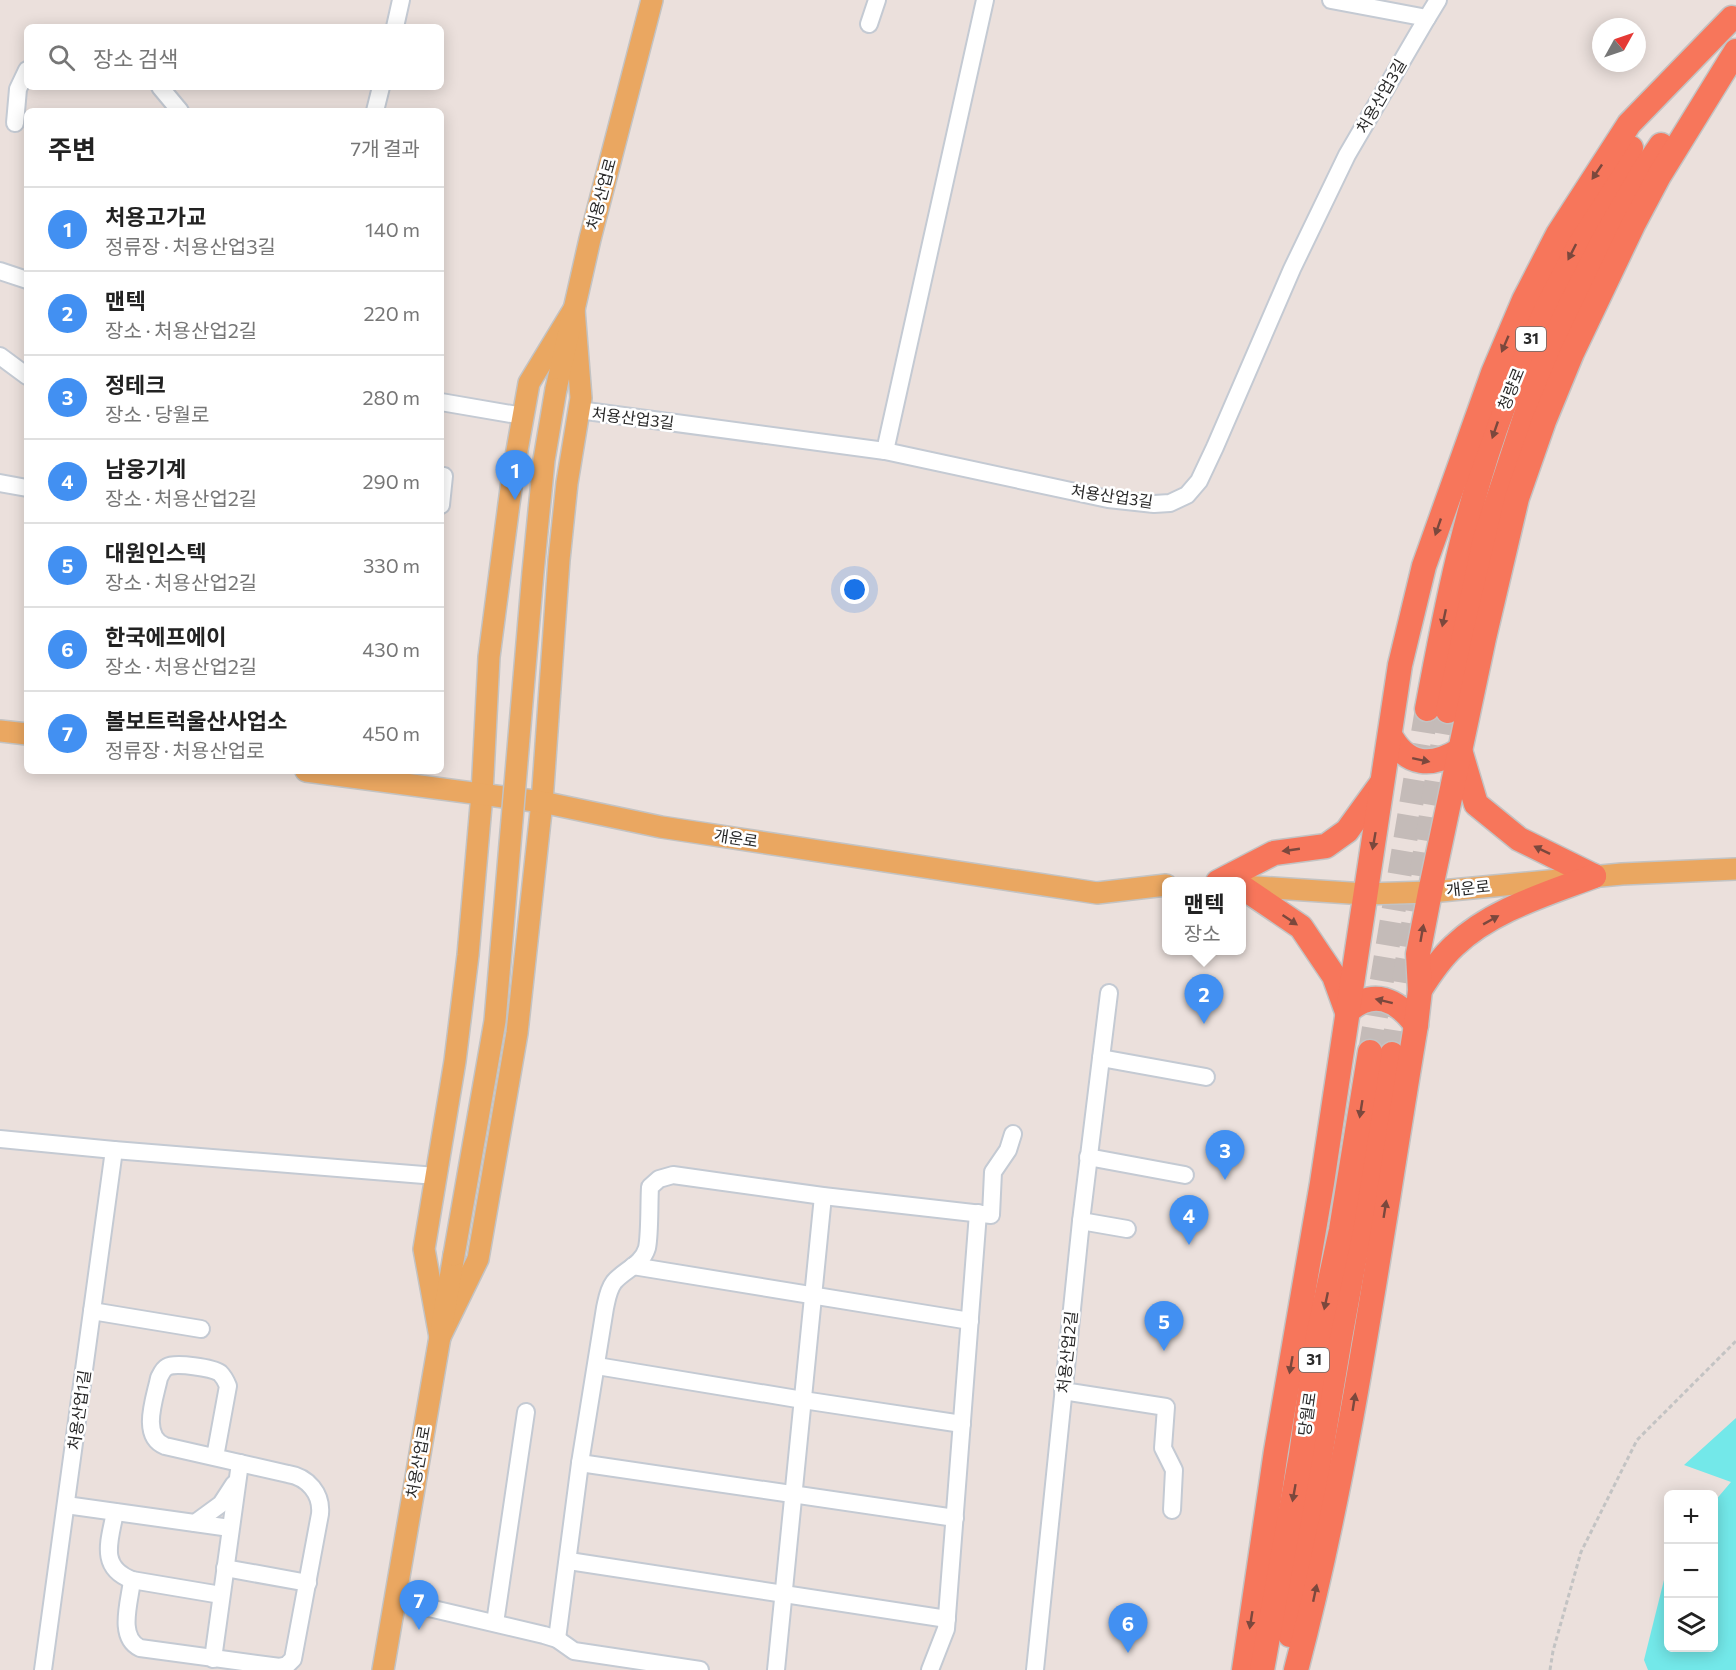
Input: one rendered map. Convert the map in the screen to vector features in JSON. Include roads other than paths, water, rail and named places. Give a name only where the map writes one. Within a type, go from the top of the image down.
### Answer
[{"type":"highway","name":"청량로","points":[[1734,16],[1685,74],[1635,143],[1605,190],[1539,320],[1504,404],[1482,468],[1459,550],[1440,636],[1438,710],[1485,539],[1541,369],[1603,241],[1644,170],[1680,118],[1736,50]]},
{"type":"highway","points":[[1244,1670],[1276,1452],[1322,1184],[1400,665],[1424,566],[1493,373],[1524,300],[1558,234],[1629,124],[1734,16]]},
{"type":"highway","points":[[1296,1670],[1308,1626],[1348,1438],[1416,1025],[1420,990],[1418,954],[1484,638],[1517,498],[1544,421],[1572,353],[1633,225],[1659,177],[1736,50]]},
{"type":"highway","points":[[1390,735],[1396,747],[1406,756],[1420,762],[1432,762],[1446,758],[1460,750]]},
{"type":"highway","points":[[1460,750],[1476,804],[1519,839],[1594,876]]},
{"type":"highway","points":[[1227,877],[1274,852],[1326,846],[1347,831],[1383,782]]},
{"type":"highway","points":[[1420,990],[1435,967],[1466,935],[1516,907],[1594,876]]},
{"type":"highway","points":[[1246,890],[1301,927],[1334,976],[1347,1012]]},
{"type":"highway","points":[[1347,1012],[1357,1003],[1369,998],[1383,999],[1407,1012],[1416,1025]]},
{"type":"highway","name":"당월로","points":[[1262,1670],[1301,1455],[1318,1336],[1381,1053],[1340,1338],[1284,1670]]},
{"type":"main road","name":"처용산업로","points":[[383,1670],[495,1021],[544,460],[556,389],[590,239],[652,0]]},
{"type":"main road","points":[[440,1337],[478,1258],[517,1033],[542,802],[559,560],[567,483],[581,398],[574,309]]},
{"type":"main road","points":[[440,1337],[424,1249],[455,1061],[468,954],[482,794],[489,657],[513,473],[529,383],[574,309]]},
{"type":"main road","points":[[0,731],[24,734]]},
{"type":"main road","name":"개운로","points":[[356,775],[542,802],[661,827],[1097,893],[1162,886]]},
{"type":"main road","name":"개운로","points":[[1246,887],[1365,894],[1430,892],[1594,876],[1736,869]]},
{"type":"street","points":[[396,24],[401,0]]},
{"type":"street","points":[[869,24],[877,0]]},
{"type":"street","points":[[885,451],[985,0]]},
{"type":"street","points":[[1331,0],[1427,18]]},
{"type":"street","name":"처용산업3길","points":[[579,410],[885,451],[1108,499],[1154,504],[1170,502],[1187,495],[1199,481],[1292,269],[1347,155],[1438,0]]},
{"type":"street","points":[[15,123],[18,89],[24,76]]},
{"type":"street","points":[[162,90],[178,108]]},
{"type":"street","points":[[376,108],[380,90]]},
{"type":"street","points":[[0,271],[24,279]]},
{"type":"street","points":[[0,356],[24,374]]},
{"type":"street","points":[[444,403],[523,416]]},
{"type":"street","points":[[0,483],[24,487]]},
{"type":"street","name":"처용산업2길","points":[[1035,1670],[1080,1221],[1109,993]]},
{"type":"street","points":[[1101,1058],[1206,1077]]},
{"type":"street","points":[[557,1639],[580,1463],[609,1290],[616,1279],[633,1266],[646,1249],[650,1187],[659,1179],[673,1175],[823,1196],[991,1215],[993,1172],[1008,1150],[1013,1134]]},
{"type":"street","points":[[0,1139],[436,1176]]},
{"type":"street","name":"처용산업1길","points":[[43,1670],[114,1150]]},
{"type":"street","points":[[1088,1157],[1185,1175]]},
{"type":"street","points":[[776,1670],[823,1196]]},
{"type":"street","points":[[930,1670],[946,1629],[978,1213]]},
{"type":"street","points":[[1080,1221],[1127,1229]]},
{"type":"street","points":[[633,1266],[970,1321]]},
{"type":"street","points":[[92,1311],[201,1329]]},
{"type":"street","points":[[132,1580],[126,1631],[133,1644],[140,1648],[280,1668],[290,1662],[295,1655],[320,1514],[320,1499],[314,1489],[296,1475],[264,1468],[239,1470],[215,1457],[160,1444],[152,1435],[151,1422],[159,1378],[161,1372],[167,1367],[174,1364],[213,1369],[225,1379],[228,1386],[215,1457]]},
{"type":"street","points":[[597,1366],[962,1424]]},
{"type":"street","points":[[1063,1391],[1166,1407],[1162,1448],[1174,1470],[1172,1510]]},
{"type":"street","points":[[495,1623],[526,1412]]},
{"type":"street","points":[[580,1463],[955,1518]]},
{"type":"street","points":[[195,1523],[220,1504],[239,1470]]},
{"type":"street","points":[[213,1659],[239,1470]]},
{"type":"street","points":[[66,1505],[230,1528]]},
{"type":"street","points":[[115,1512],[108,1556],[118,1573],[132,1580],[221,1594]]},
{"type":"street","points":[[568,1561],[947,1618]]},
{"type":"street","points":[[225,1568],[308,1583]]},
{"type":"street","points":[[395,1600],[557,1639],[574,1651],[605,1663],[700,1670]]},
{"type":"water","points":[[1736,1418],[1736,1670],[1648,1670],[1644,1660],[1664,1580],[1664,1652],[1718,1652],[1718,1497],[1731,1482],[1684,1465]]},
{"type":"tunnel","points":[[1370,1052],[1427,709]]},
{"type":"tunnel","points":[[1392,1054],[1448,711]]},
{"type":"place","name":"처용고가교","points":[[515,500]]},
{"type":"place","name":"맨텍","points":[[1204,1024]]},
{"type":"place","name":"정테크","points":[[1225,1180]]},
{"type":"place","name":"남웅기계","points":[[1189,1245]]},
{"type":"place","name":"대원인스텍","points":[[1164,1351]]},
{"type":"place","name":"볼보트럭울산사업소","points":[[419,1630]]},
{"type":"place","name":"한국에프에이","points":[[1128,1653]]}]
